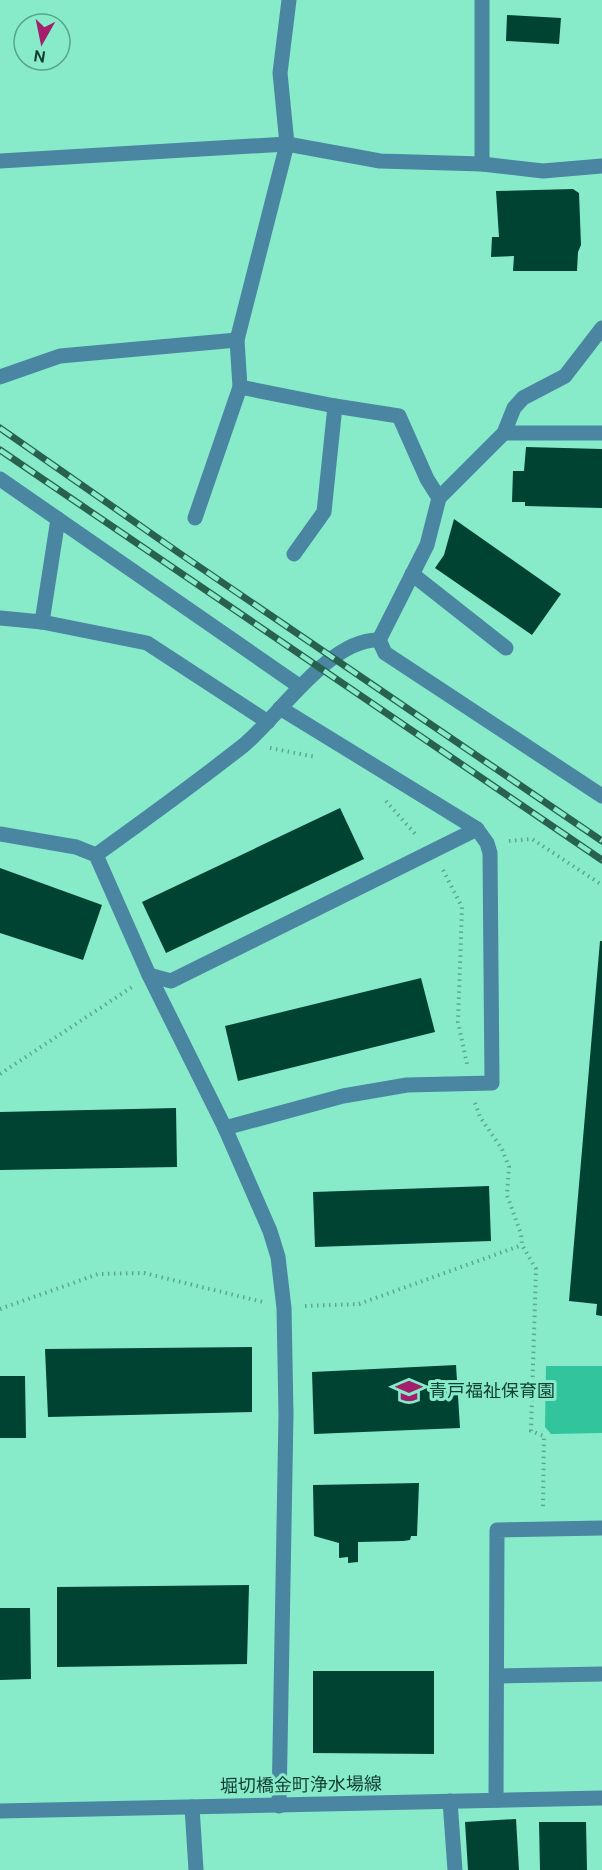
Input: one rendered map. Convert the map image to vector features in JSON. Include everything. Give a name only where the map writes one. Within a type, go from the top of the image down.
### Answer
[{"type":"street","points":[[195,518],[240,387],[237,340],[287,144],[280,73],[289,0]]},
{"type":"street","points":[[482,0],[482,164]]},
{"type":"street","points":[[0,160],[287,144],[380,160],[482,164],[543,171],[602,166]]},
{"type":"street","points":[[378,640],[427,545],[439,498],[504,433],[514,408],[523,399],[565,376],[602,328]]},
{"type":"street","points":[[0,377],[60,356],[237,340]]},
{"type":"street","points":[[240,387],[399,416],[427,479],[439,498]]},
{"type":"street","points":[[294,554],[324,512],[335,406]]},
{"type":"street","points":[[504,433],[602,433]]},
{"type":"street","points":[[0,479],[299,686]]},
{"type":"street","points":[[42,622],[58,519]]},
{"type":"street","points":[[412,574],[506,648]]},
{"type":"street","points":[[0,618],[42,622],[147,643],[268,722]]},
{"type":"street","points":[[96,855],[237,750],[268,722],[299,686],[351,646],[367,639],[378,640]]},
{"type":"street","points":[[378,640],[385,653],[602,796]]},
{"type":"street","points":[[225,1128],[353,1094],[407,1085],[492,1083],[490,853],[488,843],[477,829],[280,708]]},
{"type":"street","points":[[149,975],[171,981],[477,829]]},
{"type":"street","points":[[0,834],[76,847],[96,855],[149,975],[225,1128],[270,1231],[278,1257],[284,1308],[286,1414],[279,1806]]},
{"type":"street","points":[[496,1800],[497,1530],[602,1528]]},
{"type":"street","points":[[497,1676],[602,1674]]},
{"type":"street","name":"堀切橋金町浄水場線","points":[[0,1811],[602,1798]]},
{"type":"street","points":[[450,1801],[455,1870]]},
{"type":"street","points":[[192,1807],[196,1870]]},
{"type":"path","points":[[488,843],[532,840],[602,885]]},
{"type":"path","points":[[0,1074],[149,975]]},
{"type":"green space","points":[[546,1366],[602,1366],[602,1433],[551,1434],[545,1427]]},
{"type":"building","points":[[507,15],[561,18],[559,44],[506,41]]},
{"type":"building","points":[[573,189],[579,193],[581,245],[578,252],[577,271],[513,271],[514,256],[491,257],[492,237],[499,237],[496,191]]},
{"type":"building","points":[[526,447],[602,449],[602,508],[525,506],[525,502],[512,502],[513,471],[524,471]]},
{"type":"building","points":[[454,519],[561,594],[532,635],[435,568],[444,555]]},
{"type":"building","points":[[340,808],[364,859],[166,953],[142,902]]},
{"type":"building","points":[[0,868],[102,905],[83,960],[0,933]]},
{"type":"building","points":[[600,941],[602,941],[602,1316],[596,1315],[597,1304],[569,1301]]},
{"type":"building","points":[[421,978],[435,1032],[238,1081],[225,1026]]},
{"type":"building","points":[[176,1108],[177,1167],[0,1170],[0,1112]]},
{"type":"building","points":[[489,1186],[491,1241],[315,1247],[313,1192]]},
{"type":"building","points":[[252,1347],[252,1412],[48,1417],[45,1349]]},
{"type":"building","points":[[456,1365],[460,1428],[314,1434],[312,1372]]},
{"type":"building","points":[[0,1376],[25,1376],[26,1438],[0,1438]]},
{"type":"building","points":[[419,1483],[417,1536],[411,1536],[410,1540],[358,1542],[358,1562],[348,1563],[348,1557],[339,1558],[339,1543],[314,1536],[313,1485]]},
{"type":"building","points":[[249,1585],[247,1664],[57,1667],[57,1587]]},
{"type":"building","points":[[0,1608],[30,1608],[31,1679],[0,1680]]},
{"type":"building","points":[[313,1671],[434,1671],[434,1754],[313,1753]]},
{"type":"building","points":[[516,1819],[519,1870],[468,1870],[465,1822]]},
{"type":"building","points":[[539,1822],[586,1822],[587,1870],[540,1870]]},
{"type":"railway","points":[[0,428],[602,841]]},
{"type":"railway","points":[[0,450],[602,860]]},
{"type":"place","name":"青戸福祉保育園","points":[[409,1391]]}]
